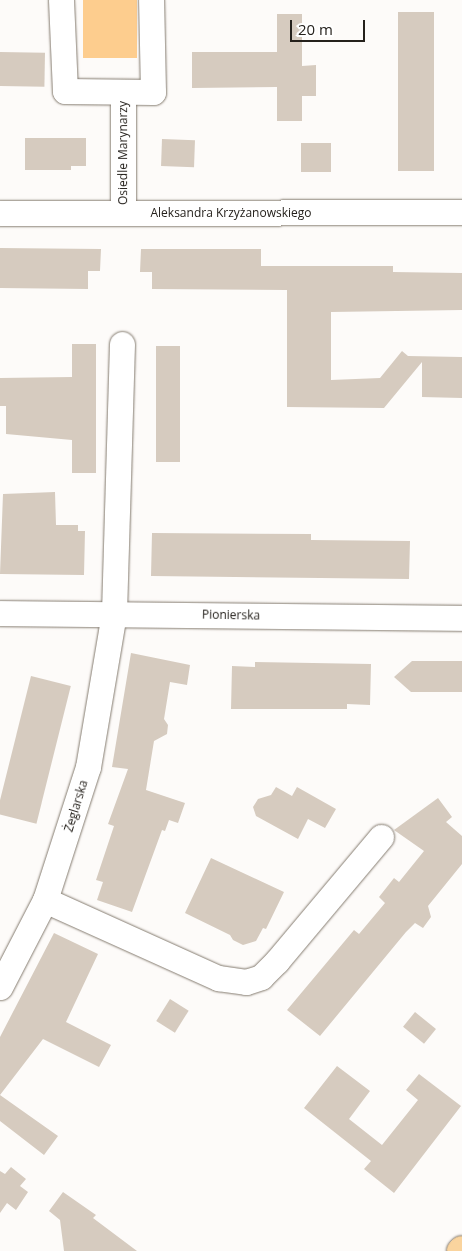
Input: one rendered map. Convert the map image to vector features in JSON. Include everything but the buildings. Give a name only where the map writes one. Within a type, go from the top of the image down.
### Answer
[{"type":"street","name":"Osiedle Marynarzy","points":[[62,0],[65,91],[153,92],[151,0]]},
{"type":"street","name":"Osiedle Marynarzy","points":[[123,92],[123,213]]},
{"type":"street","name":"Aleksandra Krzyżanowskiego","points":[[0,213],[462,212]]},
{"type":"street","name":"Żeglarska","points":[[0,987],[44,900],[88,768],[114,614],[122,344]]},
{"type":"street","name":"Pionierska","points":[[0,613],[462,618]]},
{"type":"street","points":[[44,900],[218,978],[246,982],[261,977],[277,961],[381,837]]},
{"type":"shaded area","points":[[83,0],[137,0],[137,58],[83,58]]}]
